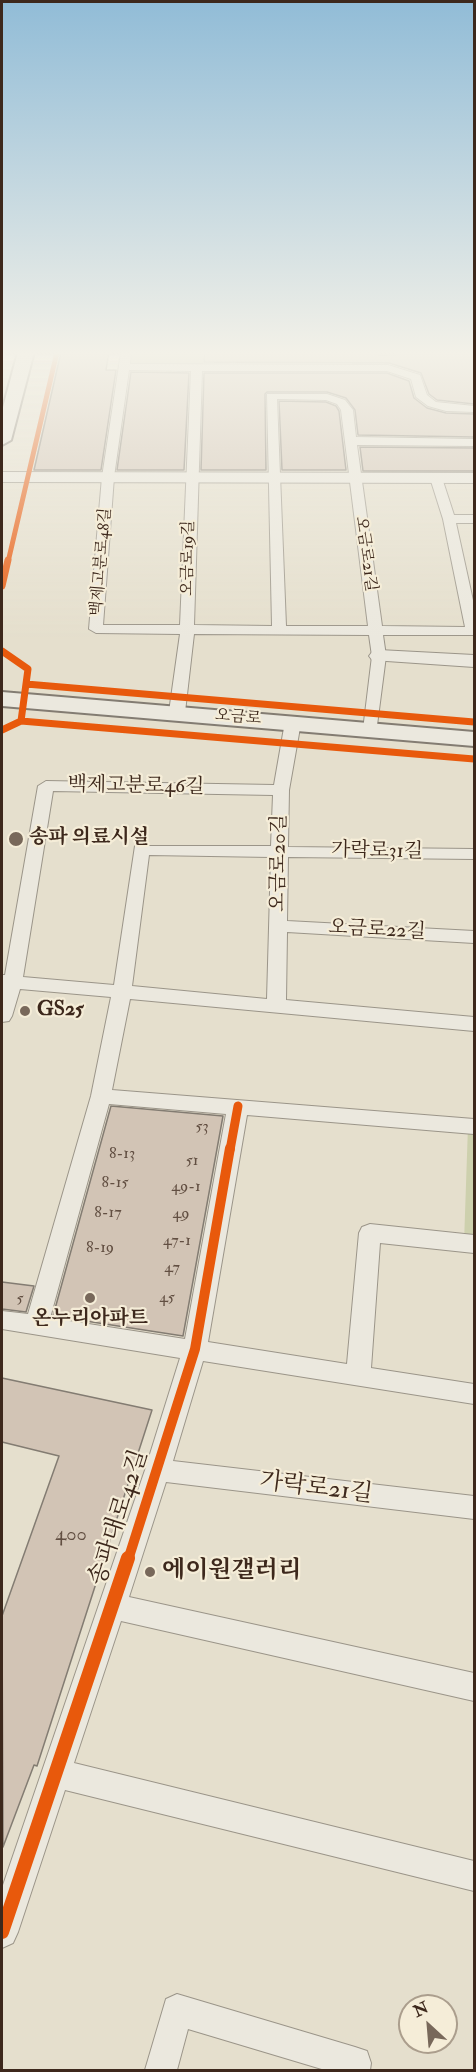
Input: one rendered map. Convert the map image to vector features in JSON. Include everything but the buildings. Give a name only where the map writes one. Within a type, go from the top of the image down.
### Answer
[{"type":"main road","name":"오금로","points":[[2,699],[177,712],[474,739]]},
{"type":"street","name":"백제고분로48길","points":[[112,449],[96,629],[187,631]]},
{"type":"street","name":"오금로19길","points":[[177,712],[187,631],[192,449]]},
{"type":"street","name":"오금로21길","points":[[272,449],[273,478]]},
{"type":"street","name":"오금로21길","points":[[352,449],[379,656],[371,730]]},
{"type":"street","points":[[2,477],[474,478]]},
{"type":"street","points":[[273,478],[279,631]]},
{"type":"street","points":[[187,631],[474,631],[449,519],[436,478]]},
{"type":"street","points":[[449,519],[474,519]]},
{"type":"street","points":[[458,559],[474,559]]},
{"type":"street","points":[[379,656],[474,661]]},
{"type":"street","name":"오금로20길","points":[[276,1004],[280,789],[292,722]]},
{"type":"street","name":"백제고분로46길","points":[[2,1016],[46,786],[280,789]]},
{"type":"street","points":[[36,1327],[101,1096],[122,992],[141,850],[280,850]]},
{"type":"street","name":"가락로31길","points":[[280,850],[474,854]]},
{"type":"street","name":"오금로22길","points":[[279,926],[474,937]]},
{"type":"street","points":[[7,982],[276,1004],[474,1024]]},
{"type":"street","points":[[101,1096],[474,1126]]},
{"type":"street","name":"송파대로42길","points":[[2,1932],[158,1470],[195,1349],[238,1106]]},
{"type":"street","points":[[358,1376],[370,1233],[474,1244]]},
{"type":"street","points":[[2,1320],[474,1394]]},
{"type":"street","name":"가락로21길","points":[[158,1470],[474,1508]]},
{"type":"street","name":"송파대로42길","points":[[112,1606],[474,1687]]},
{"type":"street","points":[[55,1773],[474,1876]]},
{"type":"street","points":[[161,2070],[177,2010],[355,2067]]},
{"type":"green space","points":[[468,1126],[474,1126],[474,1244],[464,1243]]},
{"type":"cycle path","points":[[2,586],[34,449]]},
{"type":"cycle path","points":[[2,651],[28,669],[21,721]]},
{"type":"cycle path","points":[[26,684],[474,722]]},
{"type":"cycle path","points":[[2,730],[21,721],[474,759]]},
{"type":"cycle path","points":[[2,1932],[158,1470],[195,1349],[238,1106]]},
{"type":"place","name":"송파 의료시설","points":[[16,839]]},
{"type":"place","name":"GS25","points":[[25,1011]]},
{"type":"place","name":"온누리아파트","points":[[90,1298]]},
{"type":"place","name":"에이원갤러리","points":[[150,1572]]}]
